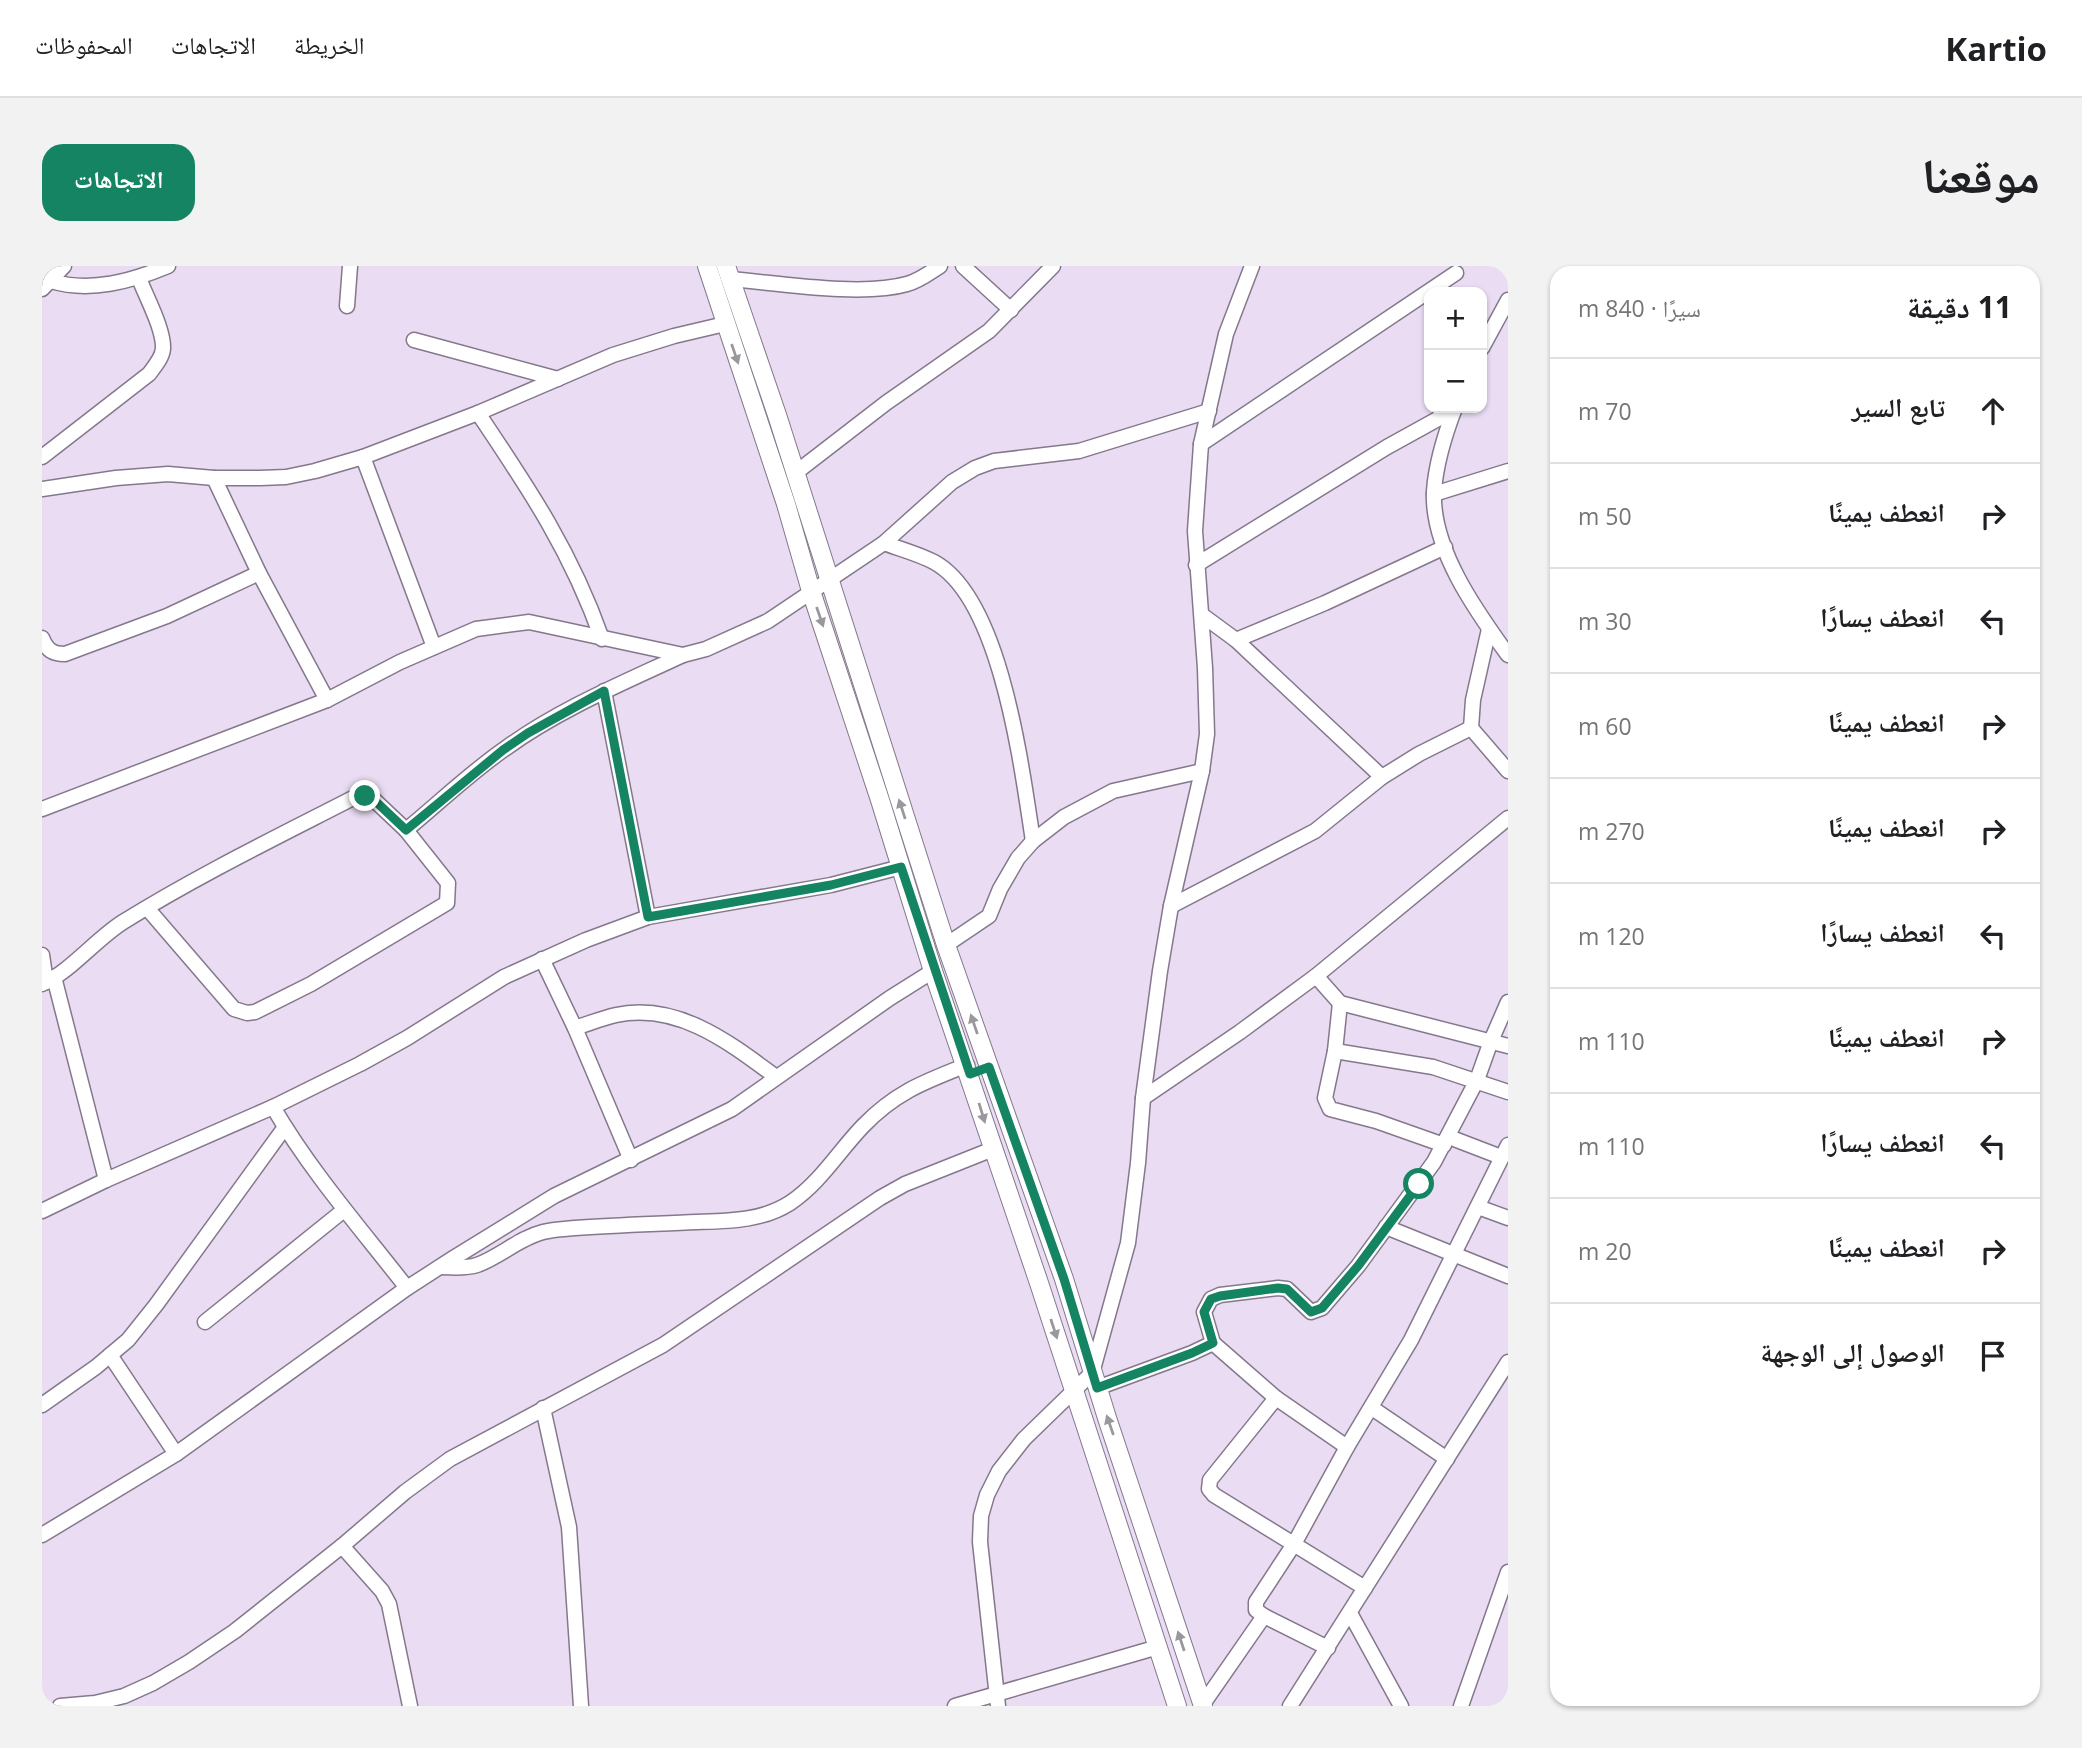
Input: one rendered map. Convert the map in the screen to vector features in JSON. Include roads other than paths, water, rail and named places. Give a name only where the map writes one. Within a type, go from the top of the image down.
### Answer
[{"type":"street","points":[[47,285],[64,266]]},
{"type":"street","points":[[47,285],[76,286],[139,278],[168,266]]},
{"type":"street","points":[[347,306],[350,266]]},
{"type":"street","points":[[706,266],[782,491],[811,591],[933,971],[1175,1699],[1196,1685]]},
{"type":"street","points":[[940,266],[908,284],[877,288],[837,288],[728,272],[777,415],[946,945],[1064,1279],[1203,1705]]},
{"type":"street","points":[[963,266],[1011,310]]},
{"type":"street","points":[[794,474],[989,331],[1053,266]]},
{"type":"street","points":[[1095,1380],[1128,1243],[1143,1098],[1171,906],[1202,771],[1207,734],[1195,531],[1201,444],[1226,334],[1252,266]]},
{"type":"street","points":[[1201,444],[1456,273]]},
{"type":"street","points":[[42,457],[149,373],[158,361],[163,351],[161,334],[139,278]]},
{"type":"street","points":[[1487,339],[1508,300]]},
{"type":"street","points":[[42,489],[116,478],[168,474],[214,478],[286,477],[363,457],[478,413],[613,355],[725,324]]},
{"type":"street","points":[[414,340],[558,379]]},
{"type":"street","points":[[406,830],[503,750],[528,733],[604,691],[768,621],[884,543],[952,482],[984,464],[1079,451],[1209,411]]},
{"type":"street","points":[[478,413],[531,491],[557,536],[579,579],[602,639]]},
{"type":"street","points":[[1196,565],[1447,413]]},
{"type":"street","points":[[1453,413],[1436,470],[1434,494],[1437,522],[1456,575],[1508,655]]},
{"type":"street","points":[[363,457],[434,647]]},
{"type":"street","points":[[1434,494],[1508,471]]},
{"type":"street","points":[[214,478],[259,573],[327,700]]},
{"type":"street","points":[[884,543],[935,562],[961,588],[976,610],[1010,704],[1033,841]]},
{"type":"street","points":[[1236,640],[1325,603],[1445,547]]},
{"type":"street","points":[[42,638],[46,648],[55,654],[65,654],[167,616],[259,573]]},
{"type":"street","points":[[1202,615],[1236,640],[1382,777]]},
{"type":"street","points":[[42,809],[327,700],[400,662],[476,629],[529,622],[683,655]]},
{"type":"street","points":[[1489,629],[1473,700],[1471,728],[1508,771]]},
{"type":"street","points":[[604,691],[648,917]]},
{"type":"street","points":[[1171,906],[1315,831],[1382,777],[1419,754],[1471,728]]},
{"type":"street","points":[[946,945],[989,916],[1009,872],[1033,841],[1064,817],[1113,791],[1202,771]]},
{"type":"street","points":[[47,981],[114,928],[147,908],[353,798],[371,797],[406,830],[448,883],[447,903],[311,984],[255,1012],[247,1013],[234,1009],[147,908]]},
{"type":"street","points":[[1143,1098],[1316,976],[1508,818]]},
{"type":"street","points":[[42,1211],[273,1107],[360,1064],[407,1038],[469,998],[542,959],[648,917],[831,885],[901,867]]},
{"type":"street","points":[[42,955],[47,981],[106,1180]]},
{"type":"street","points":[[542,959],[575,1028],[631,1160]]},
{"type":"street","points":[[42,1535],[176,1454],[440,1267],[554,1196],[732,1109],[933,971]]},
{"type":"street","points":[[1316,976],[1340,1003],[1508,1046]]},
{"type":"street","points":[[1347,1447],[1276,1398],[1213,1343],[1204,1312],[1211,1299],[1220,1296],[1278,1288],[1287,1289],[1307,1309],[1316,1311],[1322,1308],[1358,1266],[1419,1184],[1446,1141],[1477,1080],[1490,1041],[1508,1002]]},
{"type":"street","points":[[1328,1648],[1264,1616],[1256,1610],[1256,1602],[1294,1544],[1347,1447],[1411,1340],[1506,1149],[1446,1141],[1330,1109],[1325,1098],[1335,1051],[1340,1003]]},
{"type":"street","points":[[575,1028],[616,1015],[632,1013],[679,1019],[722,1037],[776,1077]]},
{"type":"street","points":[[1335,1051],[1422,1064],[1508,1091]]},
{"type":"street","points":[[440,1267],[463,1268],[477,1265],[543,1232],[602,1226],[746,1219],[764,1214],[787,1205],[811,1187],[862,1127],[891,1100],[912,1087],[968,1070],[989,1067]]},
{"type":"street","points":[[273,1107],[344,1210],[407,1288]]},
{"type":"street","points":[[42,1405],[128,1340],[285,1127]]},
{"type":"street","points":[[60,1706],[95,1703],[124,1696],[153,1683],[235,1631],[405,1492],[450,1459],[663,1345],[880,1198],[905,1184],[993,1149]]},
{"type":"street","points":[[1478,1207],[1508,1219]]},
{"type":"street","points":[[205,1322],[344,1210]]},
{"type":"street","points":[[1386,1227],[1508,1276]]},
{"type":"street","points":[[997,1700],[980,1542],[981,1516],[987,1495],[999,1471],[1024,1439],[1073,1390],[1095,1380],[1192,1353],[1213,1343]]},
{"type":"street","points":[[110,1355],[176,1454]]},
{"type":"street","points":[[1293,1705],[1508,1362]]},
{"type":"street","points":[[1276,1398],[1210,1480],[1209,1486],[1214,1495],[1366,1588]]},
{"type":"street","points":[[543,1408],[569,1527],[581,1706]]},
{"type":"street","points":[[1372,1409],[1447,1459]]},
{"type":"street","points":[[342,1546],[382,1591],[389,1604],[410,1706]]},
{"type":"street","points":[[1461,1706],[1508,1572]]},
{"type":"street","points":[[1350,1612],[1401,1706]]},
{"type":"street","points":[[1203,1705],[1264,1616]]},
{"type":"street","points":[[955,1706],[997,1700],[1158,1647]]}]
